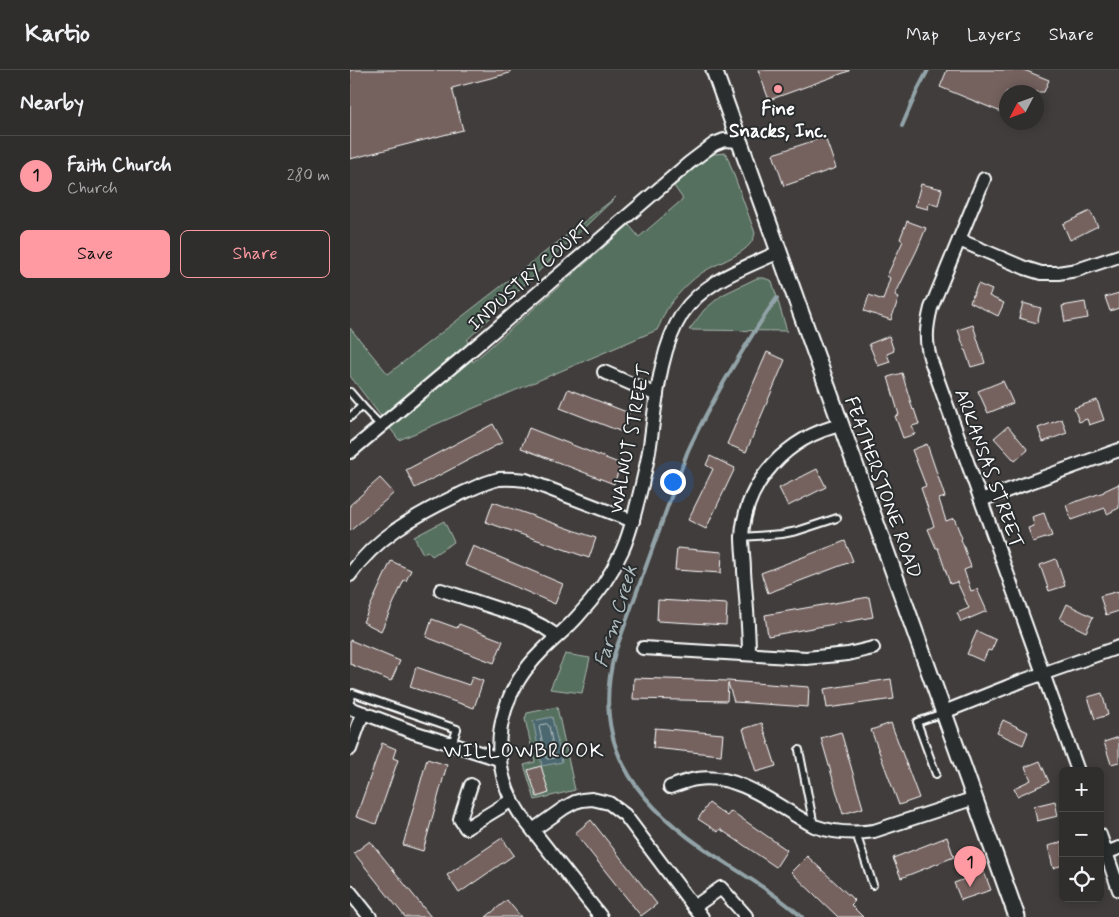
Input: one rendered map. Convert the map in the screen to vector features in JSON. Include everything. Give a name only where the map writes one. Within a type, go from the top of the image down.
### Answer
[{"type":"street","name":"FEATHERSTONE ROAD","points":[[714,70],[1017,917]]},
{"type":"street","name":"INDUSTRY COURT","points":[[350,452],[689,163],[714,144],[724,140],[739,140]]},
{"type":"street","name":"ARKANSAS STREET","points":[[984,179],[930,308],[926,341],[1077,767]]},
{"type":"street","points":[[958,240],[1041,273],[1072,271],[1119,256]]},
{"type":"street","name":"WALNUT STREET","points":[[601,917],[520,814],[512,800],[504,782],[499,759],[500,725],[511,694],[522,675],[538,654],[589,604],[610,574],[623,550],[644,480],[657,395],[667,346],[688,306],[703,291],[723,278],[779,252]]},
{"type":"street","points":[[604,372],[657,395]]},
{"type":"street","points":[[750,654],[742,537],[748,508],[756,488],[778,459],[808,436],[841,425]]},
{"type":"street","points":[[981,500],[1119,450]]},
{"type":"street","points":[[350,575],[358,563],[401,526],[425,511],[481,484],[500,479],[526,480],[633,521]]},
{"type":"street","points":[[441,590],[526,618],[557,636]]},
{"type":"street","points":[[944,712],[1119,647]]},
{"type":"street","points":[[643,648],[806,658],[848,654],[873,648]]},
{"type":"street","points":[[350,708],[414,732],[499,759]]},
{"type":"street","points":[[350,749],[363,713]]},
{"type":"street","points":[[670,787],[695,779],[722,779],[736,783],[814,826],[843,833],[874,831],[975,798]]},
{"type":"street","points":[[471,785],[460,819],[466,828],[512,800]]},
{"type":"street","points":[[533,830],[575,802],[592,799],[609,803],[625,814],[698,912],[721,888],[746,916],[744,917]]},
{"type":"street","points":[[1104,847],[1119,890]]},
{"type":"street","points":[[1106,853],[1119,848]]},
{"type":"street","points":[[350,892],[370,917]]},
{"type":"lane","points":[[350,392],[381,426]]},
{"type":"lane","points":[[350,418],[362,406]]},
{"type":"lane","points":[[742,537],[782,534],[836,518]]},
{"type":"lane","points":[[350,701],[353,693],[457,729],[452,744]]},
{"type":"lane","points":[[936,774],[917,722],[944,712]]},
{"type":"lane","points":[[799,750],[814,826]]},
{"type":"lane","points":[[856,833],[873,885]]},
{"type":"green space","points":[[726,153],[755,233],[752,241],[740,253],[706,270],[690,282],[667,309],[657,330],[399,440],[350,376],[350,328],[388,374],[616,197],[467,340],[473,362],[629,225],[639,237],[683,199],[674,186],[705,159],[714,154]]},
{"type":"green space","points":[[757,278],[772,281],[787,331],[689,330],[704,310],[722,295]]},
{"type":"green space","points":[[444,521],[454,542],[432,556],[427,551],[423,554],[414,537]]},
{"type":"green space","points":[[565,654],[590,658],[582,693],[550,689]]},
{"type":"green space","points":[[557,707],[575,790],[535,800],[524,765],[535,762],[525,719],[527,713]]},
{"type":"water","points":[[552,717],[562,762],[542,766],[533,721]]},
{"type":"building","points":[[350,70],[510,70],[510,73],[452,88],[463,130],[350,159]]},
{"type":"building","points":[[758,70],[849,70],[849,71],[769,100]]},
{"type":"building","points":[[947,70],[1024,70],[1049,80],[1044,92],[1044,85],[999,85],[999,111],[940,87]]},
{"type":"building","points":[[825,137],[836,168],[784,186],[773,154]]},
{"type":"building","points":[[921,184],[942,189],[938,206],[929,203],[928,209],[915,206]]},
{"type":"building","points":[[1090,211],[1098,226],[1070,240],[1063,224]]},
{"type":"building","points":[[907,221],[926,228],[895,295],[899,297],[891,320],[864,311],[869,295],[883,300],[890,278],[887,276],[903,241],[900,239]]},
{"type":"building","points":[[978,284],[992,290],[989,296],[1004,303],[998,316],[970,302]]},
{"type":"building","points":[[1119,293],[1119,308],[1110,311],[1105,297]]},
{"type":"building","points":[[1085,302],[1088,318],[1065,322],[1062,306]]},
{"type":"building","points":[[1023,303],[1041,308],[1037,323],[1019,318]]},
{"type":"building","points":[[973,325],[985,363],[971,367],[958,330]]},
{"type":"building","points":[[889,336],[894,351],[887,354],[890,362],[878,366],[869,344]]},
{"type":"building","points":[[767,352],[785,360],[746,452],[727,444]]},
{"type":"building","points":[[902,373],[919,424],[912,426],[915,434],[903,438],[895,416],[899,415],[888,377]]},
{"type":"building","points":[[1003,381],[1013,403],[988,413],[978,391]]},
{"type":"building","points":[[568,389],[629,413],[622,432],[560,408]]},
{"type":"building","points":[[1097,400],[1104,420],[1089,425],[1087,419],[1079,422],[1074,408]]},
{"type":"building","points":[[1062,419],[1067,433],[1043,442],[1038,428]]},
{"type":"building","points":[[493,424],[503,442],[415,488],[406,470]]},
{"type":"building","points":[[1008,426],[1028,450],[1015,461],[994,438]]},
{"type":"building","points":[[529,428],[621,464],[614,484],[521,448]]},
{"type":"building","points":[[927,444],[945,497],[939,499],[946,521],[954,518],[971,567],[964,570],[971,591],[977,589],[987,611],[961,622],[957,613],[969,608],[957,582],[950,584],[938,548],[936,548],[928,529],[934,526],[921,488],[926,486],[912,450]]},
{"type":"building","points":[[710,456],[735,468],[706,529],[688,520],[713,469],[706,465]]},
{"type":"building","points":[[817,469],[826,487],[788,506],[779,488]]},
{"type":"building","points":[[380,478],[394,493],[350,531],[350,505]]},
{"type":"building","points":[[1119,484],[1119,508],[1107,514],[1105,508],[1071,520],[1066,505],[1104,492]]},
{"type":"building","points":[[493,502],[596,538],[589,558],[486,522]]},
{"type":"building","points":[[1044,513],[1052,536],[1033,542],[1028,528],[1034,526],[1032,517]]},
{"type":"building","points":[[845,541],[853,561],[768,593],[761,573]]},
{"type":"building","points":[[473,546],[563,584],[555,604],[465,565]]},
{"type":"building","points":[[677,548],[722,552],[721,573],[675,570]]},
{"type":"building","points":[[1056,559],[1065,586],[1049,591],[1040,565]]},
{"type":"building","points":[[391,561],[411,570],[406,581],[404,580],[381,631],[363,622]]},
{"type":"building","points":[[1119,591],[1119,611],[1106,615],[1100,596]]},
{"type":"building","points":[[869,597],[873,617],[768,636],[765,615]]},
{"type":"building","points":[[658,600],[727,604],[726,625],[657,621]]},
{"type":"building","points":[[1067,604],[1093,617],[1086,632],[1060,619]]},
{"type":"building","points":[[432,619],[457,628],[459,624],[503,641],[494,663],[426,637]]},
{"type":"building","points":[[977,631],[996,640],[991,651],[988,650],[983,661],[967,654]]},
{"type":"building","points":[[350,640],[400,661],[391,681],[350,664]]},
{"type":"building","points":[[416,667],[469,685],[472,677],[483,681],[474,708],[410,687]]},
{"type":"building","points":[[634,678],[728,681],[809,687],[808,707],[734,702],[728,683],[727,701],[633,699]]},
{"type":"building","points":[[891,679],[894,699],[827,708],[824,689]]},
{"type":"building","points":[[1102,693],[1108,715],[1095,719],[1088,697]]},
{"type":"building","points":[[1003,720],[1028,732],[1023,745],[997,733]]},
{"type":"building","points":[[762,723],[776,766],[756,772],[743,729]]},
{"type":"building","points":[[891,723],[919,798],[899,805],[871,730]]},
{"type":"building","points":[[655,728],[723,734],[721,755],[653,748]]},
{"type":"building","points":[[841,732],[863,808],[843,814],[821,738]]},
{"type":"building","points":[[1119,737],[1119,762],[1111,764],[1104,742]]},
{"type":"building","points":[[382,743],[396,749],[393,758],[398,760],[376,824],[356,817]]},
{"type":"building","points":[[427,759],[447,765],[423,851],[403,845]]},
{"type":"building","points":[[1040,761],[1049,782],[1017,796],[1014,788],[1031,780],[1025,767]]},
{"type":"building","points":[[541,766],[549,793],[537,797],[528,770]]},
{"type":"building","points":[[1055,801],[1058,816],[1037,821],[1034,806]]},
{"type":"building","points":[[709,803],[727,816],[731,811],[787,850],[776,867],[720,829],[718,832],[698,819]]},
{"type":"building","points":[[591,820],[657,904],[641,916],[575,833]]},
{"type":"building","points":[[947,837],[954,857],[901,878],[893,858]]},
{"type":"building","points":[[502,838],[514,855],[459,893],[447,875]]},
{"type":"building","points":[[370,841],[431,917],[405,917],[354,853]]},
{"type":"building","points":[[1059,843],[1059,866],[1053,868],[1048,846]]},
{"type":"building","points":[[807,856],[855,901],[851,905],[863,917],[838,917],[791,872]]},
{"type":"building","points":[[984,872],[991,890],[961,900],[954,883]]},
{"type":"building","points":[[507,900],[521,917],[486,917]]},
{"type":"waterway","name":"Farm Creek","points":[[902,126],[928,70]]},
{"type":"waterway","name":"Farm Creek","points":[[777,298],[721,387],[687,453],[615,652],[609,684],[609,713],[614,740],[623,765],[638,788],[656,809],[703,848],[766,889],[802,917]]},
{"type":"place","name":"Fine Snacks, Inc.","points":[[778,89]]},
{"type":"place","name":"Faith Church","points":[[970,887]]},
{"type":"district","name":"WILLOWBROOK","points":[[524,750]]}]
